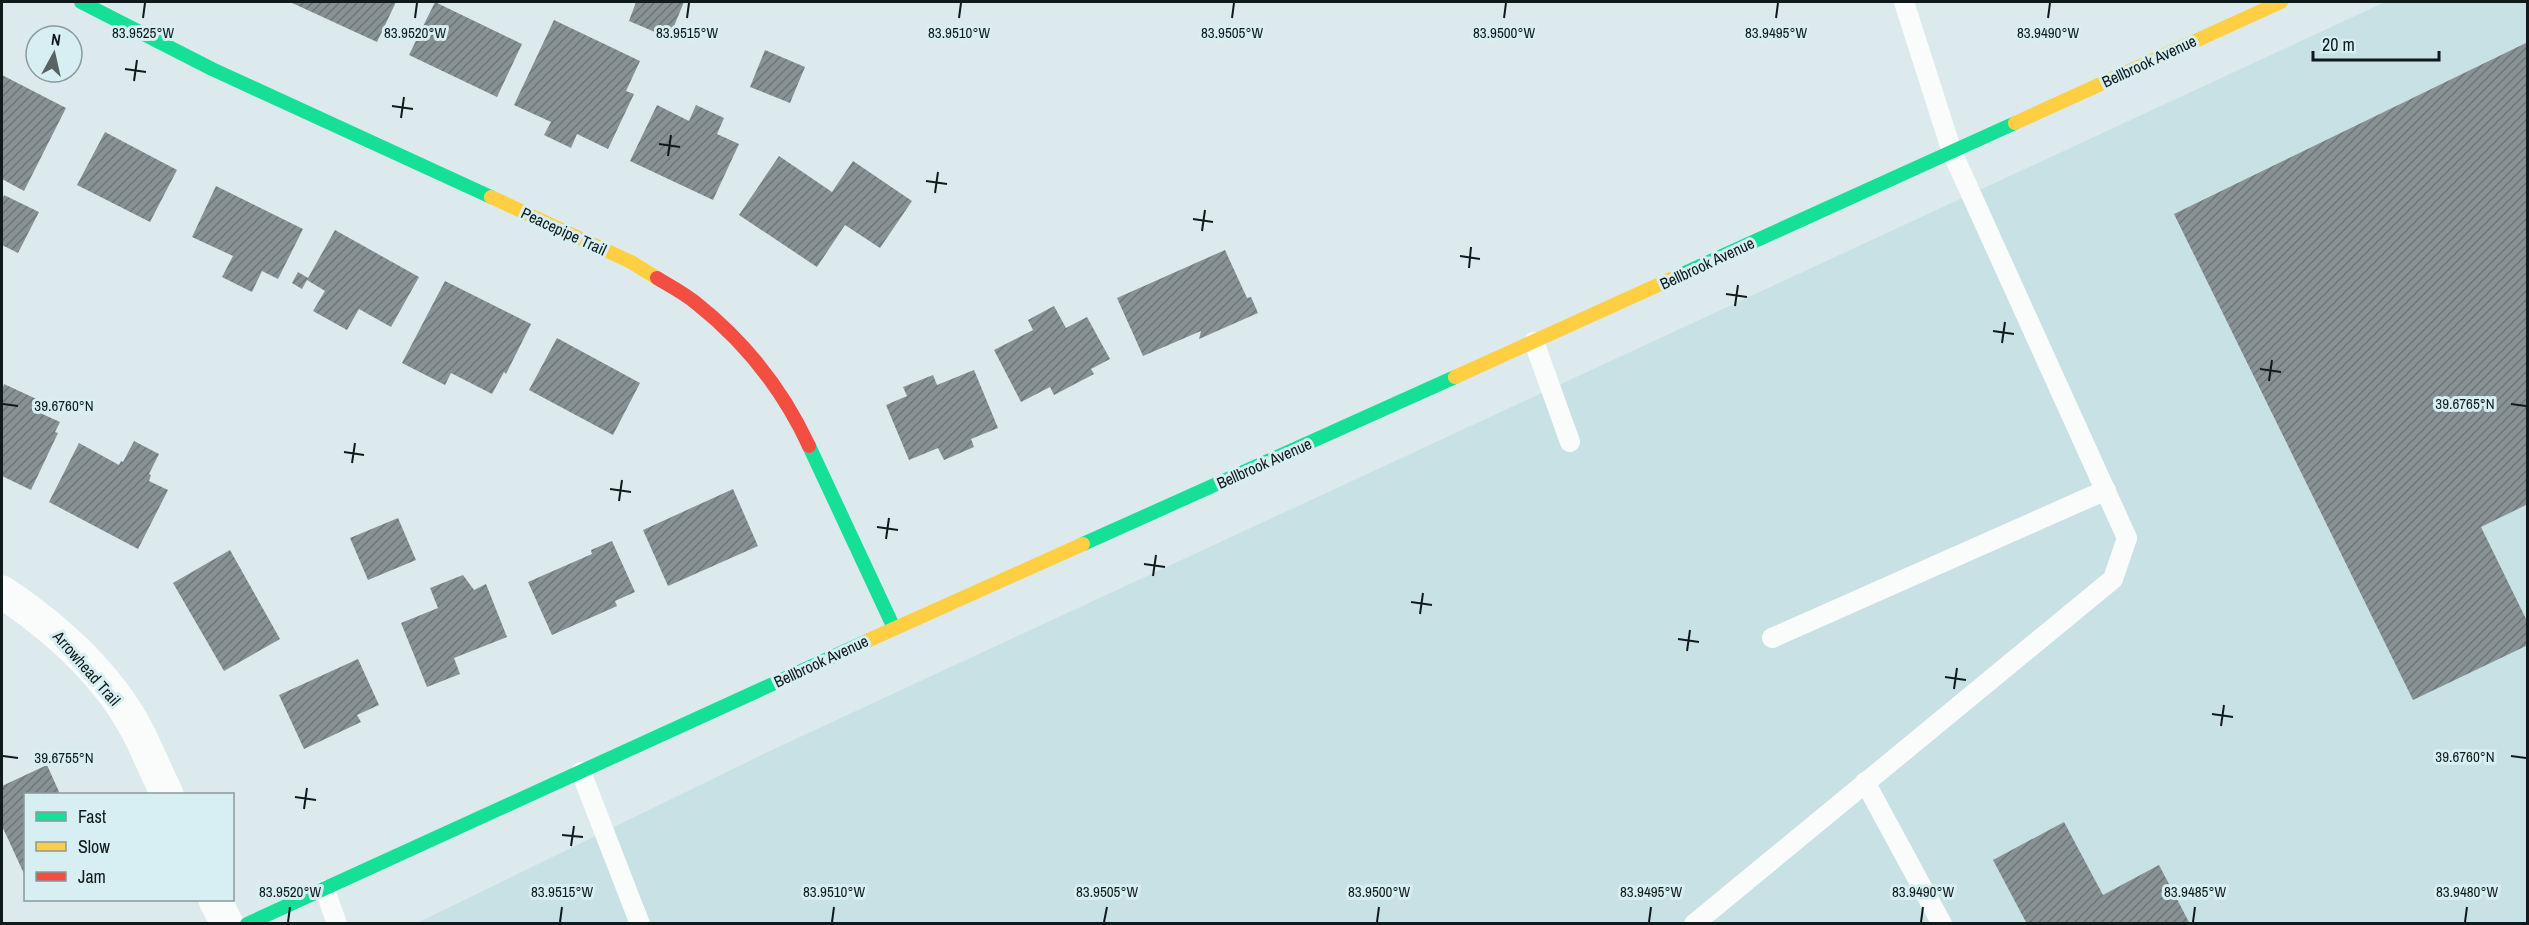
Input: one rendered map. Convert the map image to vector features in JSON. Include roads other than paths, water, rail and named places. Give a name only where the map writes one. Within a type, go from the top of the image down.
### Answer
[{"type":"street","name":"Peacepipe Trail","points":[[81,2],[212,69],[631,262],[695,302],[722,324],[746,349],[792,410],[894,628]]},
{"type":"street","name":"Bellbrook Avenue","points":[[247,924],[894,628],[1534,342],[2281,2]]},
{"type":"street","name":"Arrowhead Trail","points":[[2,592],[61,634],[109,688],[137,730],[166,793]]},
{"type":"street","points":[[216,901],[227,924]]},
{"type":"lane","points":[[1694,924],[2113,579],[2127,538],[1952,152],[1904,2]]},
{"type":"lane","points":[[1534,342],[1570,442]]},
{"type":"lane","points":[[1772,638],[2106,490]]},
{"type":"lane","points":[[581,772],[640,924]]},
{"type":"lane","points":[[1865,782],[1942,924]]},
{"type":"lane","points":[[325,890],[337,924]]}]
